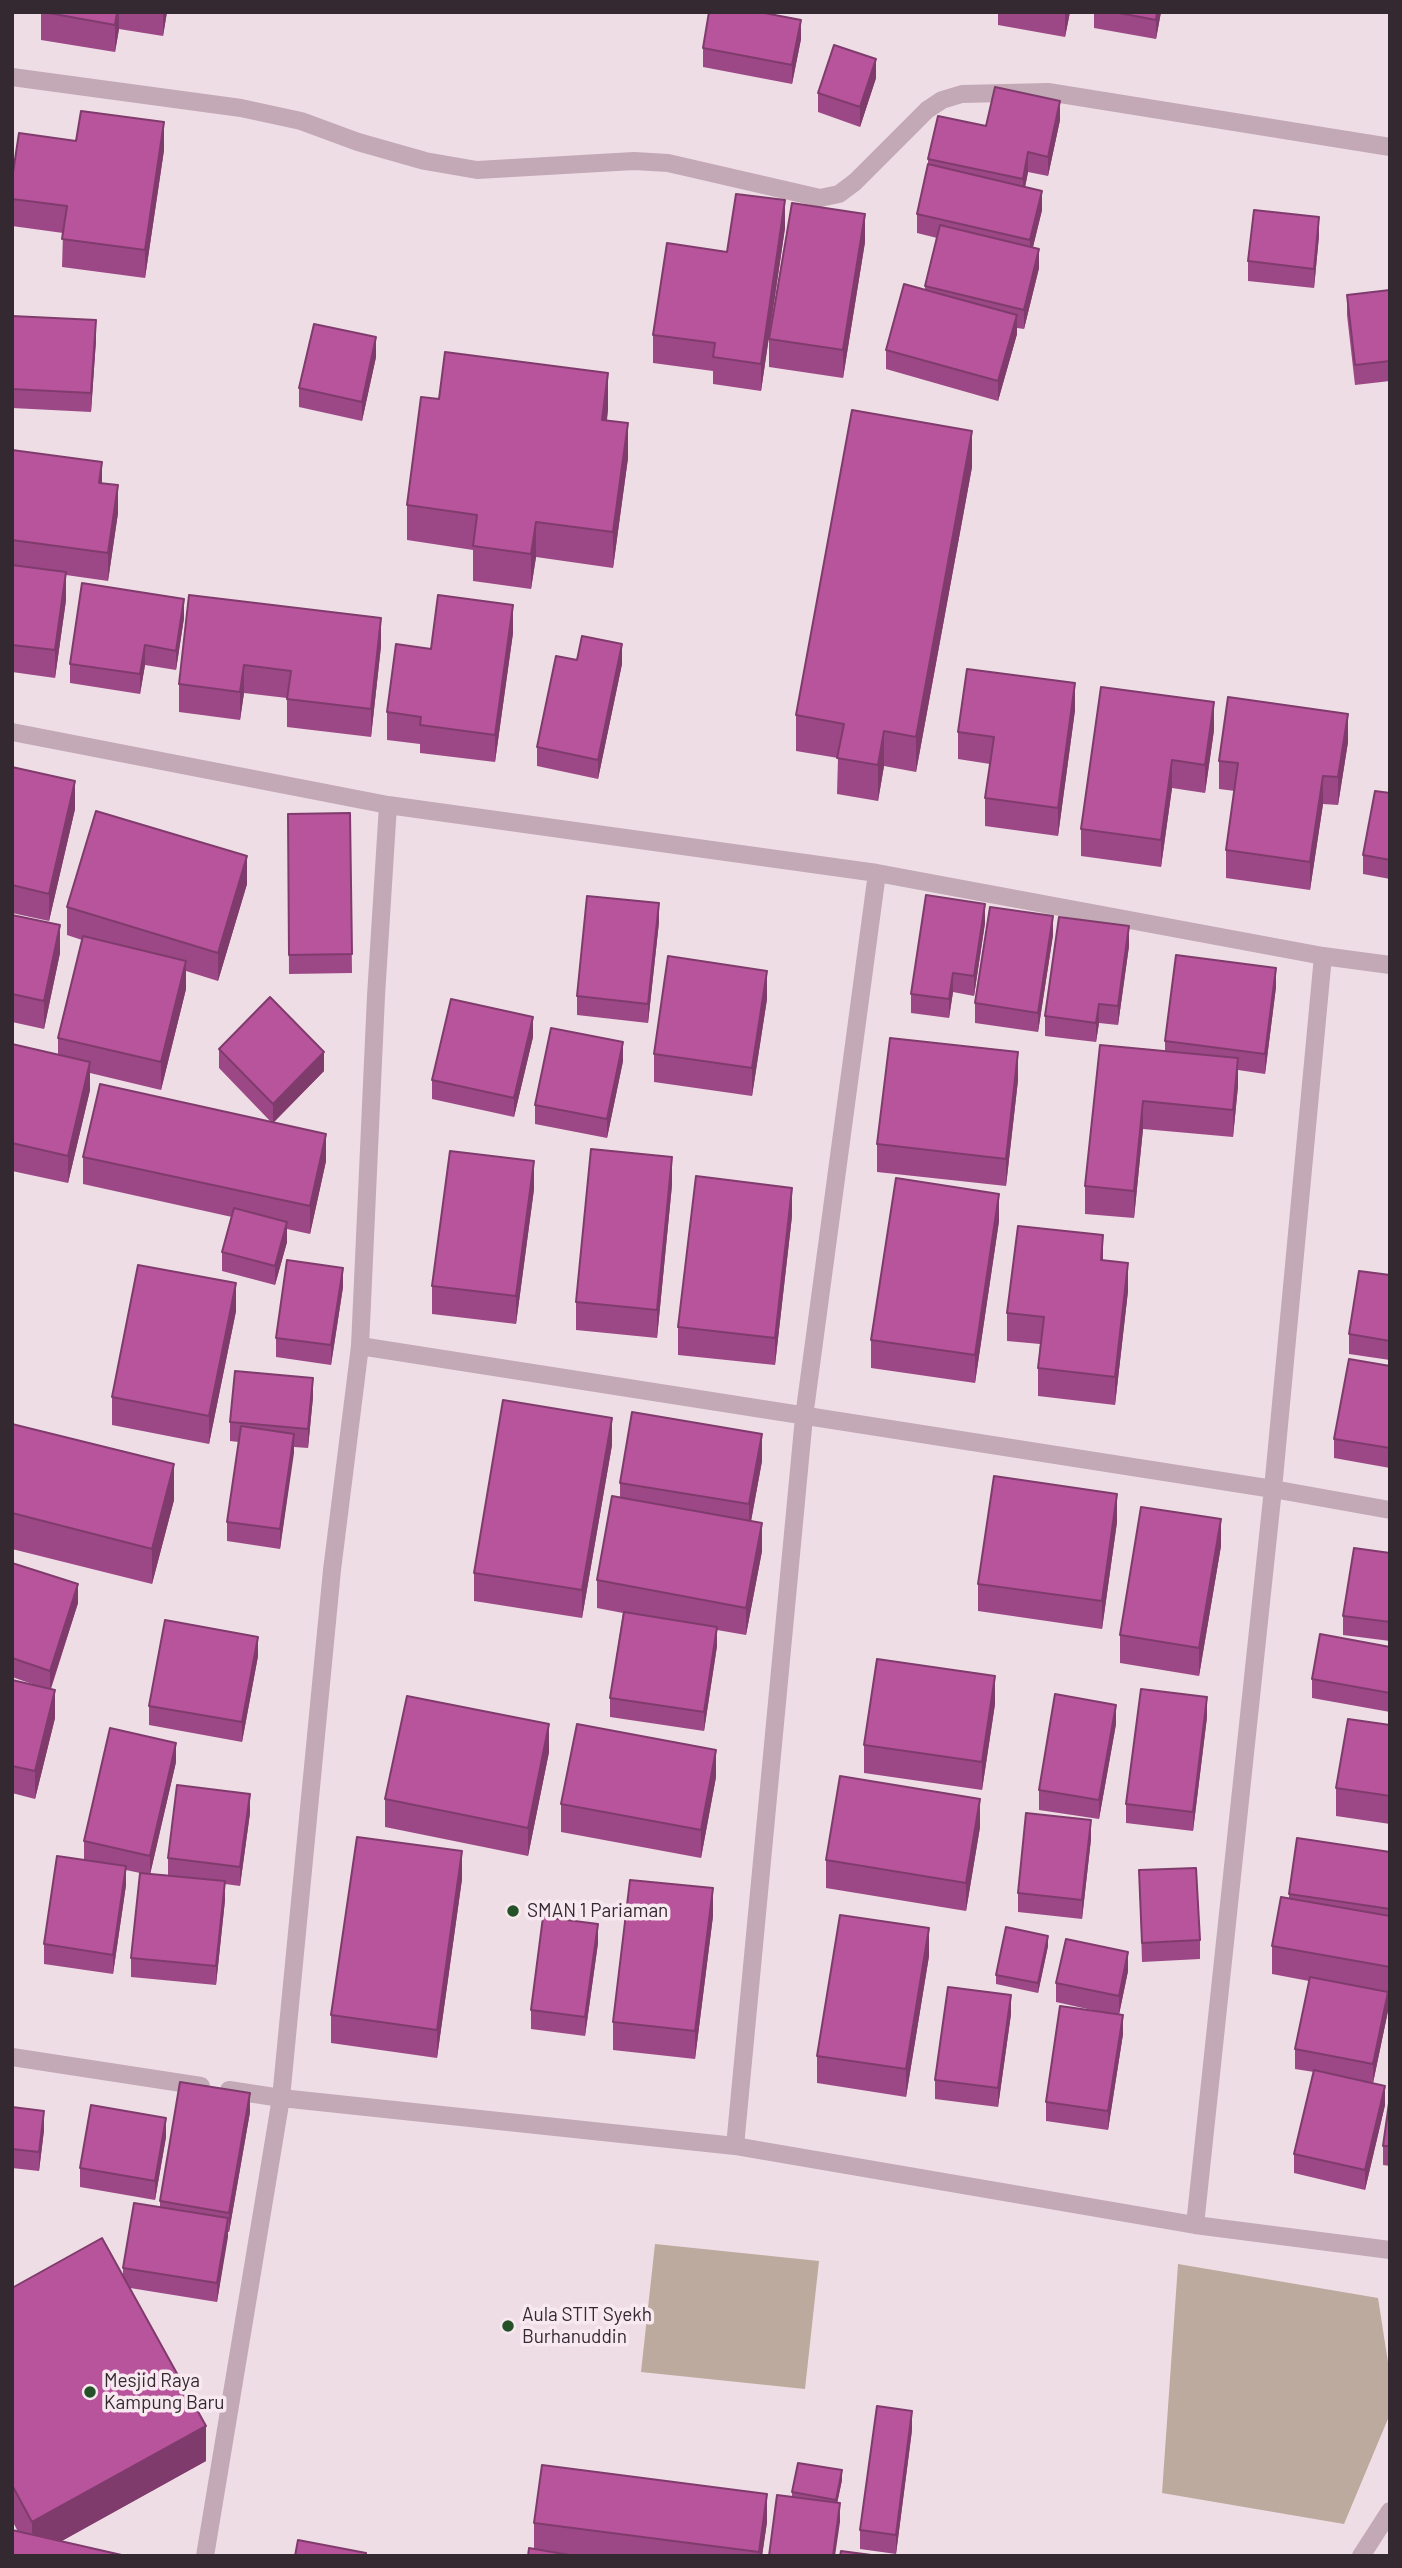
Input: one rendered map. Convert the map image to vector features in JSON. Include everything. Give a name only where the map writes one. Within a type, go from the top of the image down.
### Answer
[{"type":"street","points":[[12,77],[241,108],[301,121],[358,142],[425,161],[477,170],[634,161],[668,163],[820,198],[839,194],[855,182],[927,110],[942,100],[962,94],[1048,92],[1390,147]]},
{"type":"street","points":[[12,732],[388,805],[877,873],[1323,956],[1390,965]]},
{"type":"street","points":[[205,2556],[281,2098],[332,1570],[360,1346],[376,996],[388,805]]},
{"type":"street","points":[[735,2146],[804,1417],[877,873]]},
{"type":"street","points":[[1195,2225],[1273,1489],[1323,956]]},
{"type":"street","points":[[360,1346],[1273,1489],[1390,1510]]},
{"type":"street","points":[[12,2057],[281,2098],[735,2146],[1195,2225],[1390,2250]]},
{"type":"street","points":[[1361,2556],[1390,2511]]},
{"type":"shaded area","points":[[655,2244],[819,2261],[805,2389],[641,2372]]},
{"type":"shaded area","points":[[1178,2264],[1378,2298],[1390,2375],[1390,2414],[1344,2524],[1162,2493]]},
{"type":"building","points":[[43,12],[117,12],[115,25]]},
{"type":"building","points":[[709,12],[759,12],[801,20],[792,65],[703,48]]},
{"type":"building","points":[[1114,12],[1157,12],[1156,20]]},
{"type":"building","points":[[834,45],[876,59],[860,107],[818,93]]},
{"type":"building","points":[[995,87],[1060,101],[1048,157],[1028,152],[1023,179],[928,159],[938,116],[986,126]]},
{"type":"building","points":[[81,111],[164,122],[145,250],[62,239],[67,206],[12,199],[12,179],[19,133],[76,141]]},
{"type":"building","points":[[928,164],[1042,191],[1030,240],[917,214]]},
{"type":"building","points":[[736,194],[785,200],[761,364],[713,357],[715,343],[653,335],[667,243],[727,252]]},
{"type":"building","points":[[792,203],[865,214],[843,350],[769,339]]},
{"type":"building","points":[[1254,210],[1319,217],[1314,269],[1248,261]]},
{"type":"building","points":[[940,225],[1039,249],[1024,310],[925,286]]},
{"type":"building","points":[[904,284],[1017,315],[998,381],[886,350]]},
{"type":"building","points":[[1390,290],[1390,361],[1355,365],[1347,295]]},
{"type":"building","points":[[12,316],[96,320],[91,393],[12,389]]},
{"type":"building","points":[[314,324],[376,337],[362,402],[299,388]]},
{"type":"building","points":[[445,352],[608,373],[602,420],[628,423],[613,532],[536,522],[531,554],[473,546],[477,515],[407,505],[421,397],[439,399]]},
{"type":"building","points":[[852,410],[972,431],[916,737],[884,731],[878,765],[837,758],[844,724],[796,715]]},
{"type":"building","points":[[12,450],[102,462],[99,483],[118,485],[108,553],[12,540]]},
{"type":"building","points":[[12,565],[66,572],[55,650],[12,645]]},
{"type":"building","points":[[82,583],[184,599],[176,651],[145,645],[140,674],[70,664]]},
{"type":"building","points":[[189,595],[381,618],[371,709],[287,699],[291,671],[244,665],[240,692],[179,684]]},
{"type":"building","points":[[438,595],[513,605],[495,735],[420,725],[421,717],[387,712],[396,644],[431,649]]},
{"type":"building","points":[[582,636],[622,644],[598,760],[537,747],[556,656],[577,660]]},
{"type":"building","points":[[967,669],[1075,683],[1058,808],[985,798],[994,737],[958,732]]},
{"type":"building","points":[[1101,687],[1214,702],[1205,765],[1172,760],[1161,840],[1081,829]]},
{"type":"building","points":[[1228,697],[1348,714],[1338,777],[1323,776],[1310,862],[1226,850],[1238,763],[1219,761]]},
{"type":"building","points":[[12,767],[75,781],[49,894],[12,885]]},
{"type":"building","points":[[1375,791],[1390,793],[1390,860],[1363,855]]},
{"type":"building","points":[[96,811],[247,856],[218,953],[67,907]]},
{"type":"building","points":[[350,813],[352,954],[289,955],[288,814]]},
{"type":"building","points":[[926,895],[985,904],[974,976],[953,973],[949,999],[911,994]]},
{"type":"building","points":[[587,896],[659,903],[648,1004],[577,996]]},
{"type":"building","points":[[990,907],[1053,916],[1038,1013],[975,1003]]},
{"type":"building","points":[[12,915],[60,925],[44,1001],[12,994]]},
{"type":"building","points":[[1059,917],[1129,926],[1118,1006],[1099,1004],[1096,1023],[1045,1016]]},
{"type":"building","points":[[83,936],[186,961],[161,1062],[58,1038]]},
{"type":"building","points":[[1176,955],[1276,968],[1265,1054],[1165,1041]]},
{"type":"building","points":[[668,956],[767,971],[752,1068],[654,1054]]},
{"type":"building","points":[[270,997],[324,1052],[273,1104],[219,1049]]},
{"type":"building","points":[[451,999],[533,1017],[514,1098],[432,1080]]},
{"type":"building","points":[[551,1028],[623,1042],[607,1119],[535,1105]]},
{"type":"building","points":[[890,1038],[1018,1052],[1006,1159],[877,1144]]},
{"type":"building","points":[[12,1044],[90,1062],[68,1156],[12,1143]]},
{"type":"building","points":[[1100,1045],[1238,1058],[1233,1110],[1143,1101],[1134,1191],[1085,1186]]},
{"type":"building","points":[[100,1084],[326,1134],[310,1206],[83,1157]]},
{"type":"building","points":[[591,1149],[672,1157],[657,1310],[576,1302]]},
{"type":"building","points":[[450,1151],[534,1161],[516,1296],[432,1286]]},
{"type":"building","points":[[696,1176],[792,1188],[775,1338],[678,1327]]},
{"type":"building","points":[[896,1178],[999,1194],[975,1355],[871,1340]]},
{"type":"building","points":[[234,1208],[287,1222],[275,1266],[222,1252]]},
{"type":"building","points":[[1018,1226],[1103,1235],[1101,1260],[1128,1263],[1115,1377],[1038,1368],[1044,1317],[1007,1313]]},
{"type":"building","points":[[287,1260],[343,1268],[331,1345],[276,1338]]},
{"type":"building","points":[[138,1265],[236,1283],[209,1416],[112,1397]]},
{"type":"building","points":[[1359,1271],[1390,1275],[1390,1341],[1349,1334]]},
{"type":"building","points":[[1349,1359],[1390,1366],[1390,1448],[1334,1439]]},
{"type":"building","points":[[235,1371],[313,1378],[308,1429],[230,1422]]},
{"type":"building","points":[[503,1400],[612,1418],[582,1590],[474,1573]]},
{"type":"building","points":[[632,1412],[762,1434],[749,1504],[620,1483]]},
{"type":"building","points":[[12,1424],[174,1464],[152,1549],[12,1513]]},
{"type":"building","points":[[241,1426],[294,1434],[280,1529],[227,1522]]},
{"type":"building","points":[[994,1476],[1117,1494],[1102,1601],[978,1584]]},
{"type":"building","points":[[612,1496],[762,1523],[746,1608],[597,1580]]},
{"type":"building","points":[[1141,1507],[1221,1519],[1199,1648],[1120,1635]]},
{"type":"building","points":[[1354,1548],[1390,1553],[1390,1622],[1343,1616]]},
{"type":"building","points":[[12,1563],[78,1584],[50,1671],[12,1658]]},
{"type":"building","points":[[624,1612],[717,1627],[704,1712],[610,1698]]},
{"type":"building","points":[[165,1620],[258,1637],[242,1722],[149,1706]]},
{"type":"building","points":[[1320,1634],[1390,1647],[1390,1693],[1312,1679]]},
{"type":"building","points":[[877,1659],[995,1676],[982,1762],[864,1745]]},
{"type":"building","points":[[12,1680],[55,1690],[35,1771],[12,1766]]},
{"type":"building","points":[[1141,1689],[1207,1697],[1193,1812],[1126,1804]]},
{"type":"building","points":[[1055,1694],[1116,1705],[1099,1800],[1039,1790]]},
{"type":"building","points":[[407,1696],[549,1724],[528,1828],[385,1799]]},
{"type":"building","points":[[1348,1719],[1390,1725],[1390,1796],[1336,1788]]},
{"type":"building","points":[[577,1724],[716,1750],[701,1830],[561,1804]]},
{"type":"building","points":[[110,1728],[176,1743],[150,1856],[84,1841]]},
{"type":"building","points":[[840,1776],[980,1799],[966,1883],[826,1860]]},
{"type":"building","points":[[177,1785],[250,1794],[240,1867],[168,1858]]},
{"type":"building","points":[[1026,1813],[1091,1820],[1082,1900],[1018,1893]]},
{"type":"building","points":[[357,1837],[462,1851],[437,2030],[331,2015]]},
{"type":"building","points":[[1297,1838],[1390,1852],[1390,1909],[1289,1894]]},
{"type":"building","points":[[57,1856],[126,1866],[113,1955],[44,1944]]},
{"type":"building","points":[[1196,1868],[1200,1940],[1142,1943],[1139,1870]]},
{"type":"building","points":[[140,1873],[225,1881],[216,1966],[131,1958]]},
{"type":"building","points":[[630,1880],[713,1888],[695,2031],[613,2022]]},
{"type":"building","points":[[1281,1897],[1390,1916],[1390,1967],[1272,1946]]},
{"type":"building","points":[[840,1915],[929,1928],[906,2069],[817,2056]]},
{"type":"building","points":[[543,1917],[598,1924],[585,2017],[531,2010]]},
{"type":"building","points":[[1006,1927],[1048,1936],[1038,1983],[996,1975]]},
{"type":"building","points":[[1066,1939],[1128,1952],[1119,1996],[1056,1983]]},
{"type":"building","points":[[1310,1977],[1388,1992],[1373,2064],[1295,2049]]},
{"type":"building","points":[[948,1987],[1011,1995],[998,2088],[935,2080]]},
{"type":"building","points":[[1060,2006],[1123,2015],[1108,2111],[1046,2102]]},
{"type":"building","points":[[1314,2070],[1385,2086],[1365,2170],[1294,2154]]},
{"type":"building","points":[[180,2082],[250,2093],[229,2213],[160,2201]]},
{"type":"building","points":[[1390,2096],[1390,2146],[1383,2146]]},
{"type":"building","points":[[91,2105],[166,2118],[155,2181],[80,2168]]},
{"type":"building","points":[[12,2107],[44,2111],[39,2152],[12,2149]]},
{"type":"building","points":[[134,2203],[228,2218],[217,2283],[123,2268]]},
{"type":"building","name":"Mesjid Raya Kampung Baru","points":[[102,2238],[206,2426],[32,2522],[12,2485],[12,2288]]},
{"type":"building","points":[[877,2406],[912,2411],[896,2535],[860,2530]]},
{"type":"building","points":[[798,2463],[842,2470],[836,2500],[792,2492]]},
{"type":"building","points":[[542,2465],[767,2494],[759,2552],[534,2523]]},
{"type":"building","points":[[777,2495],[840,2503],[833,2556],[769,2556]]},
{"type":"building","points":[[12,2530],[126,2556],[12,2556]]},
{"type":"building","points":[[298,2540],[366,2553],[366,2556],[295,2556]]},
{"type":"building","points":[[529,2548],[575,2556],[528,2556]]},
{"type":"building","points":[[841,2551],[879,2556],[840,2556]]},
{"type":"place","name":"SMAN 1 Pariaman","points":[[513,1911]]},
{"type":"place","name":"Aula STIT Syekh Burhanuddin","points":[[508,2326]]},
{"type":"place","name":"Mesjid Raya Kampung Baru","points":[[90,2392]]}]
